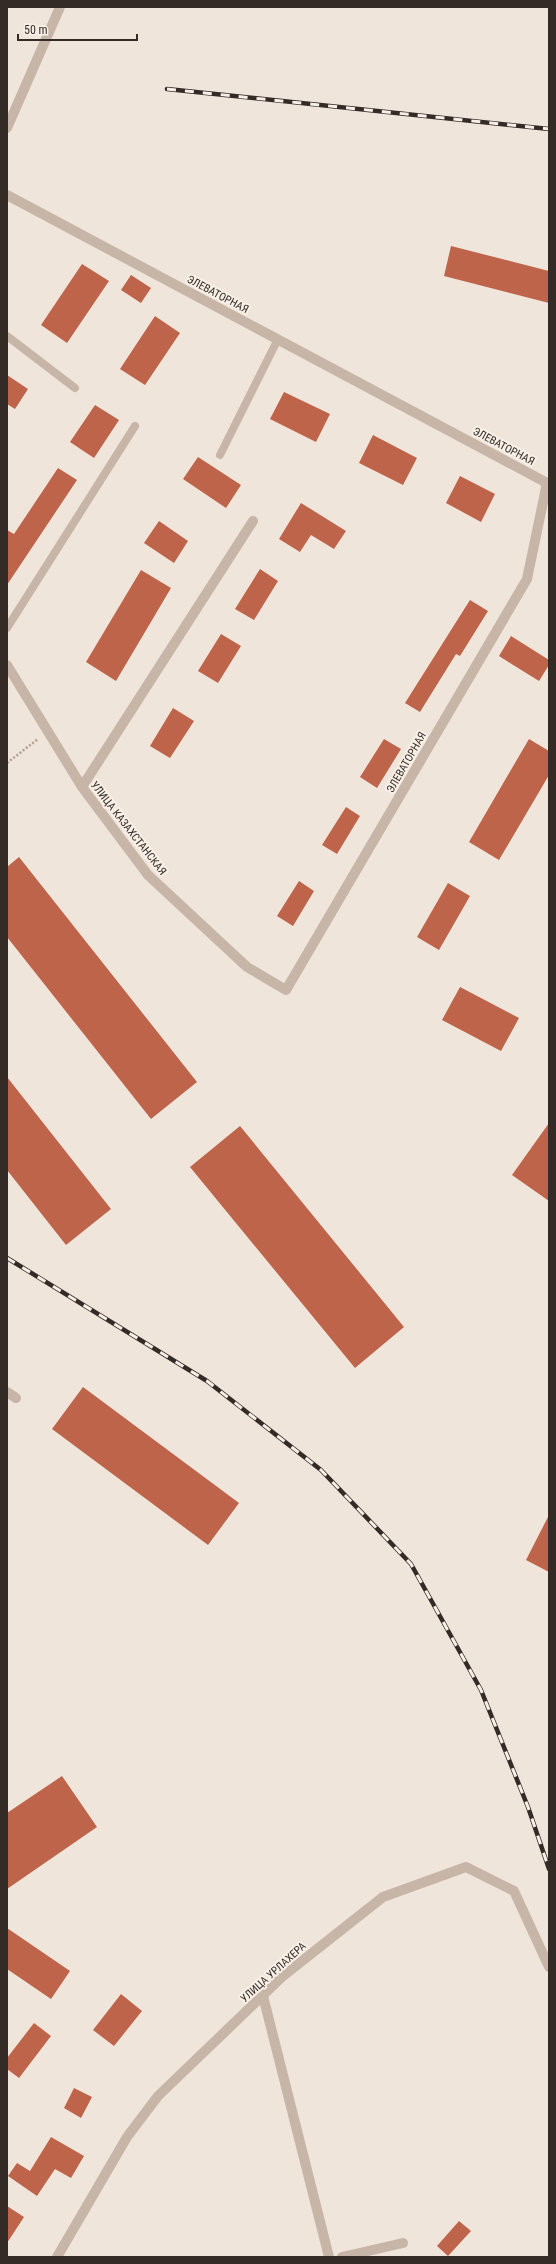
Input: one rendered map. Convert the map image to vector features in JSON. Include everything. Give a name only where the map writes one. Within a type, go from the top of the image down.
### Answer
[{"type":"street","points":[[7,128],[60,7]]},
{"type":"street","name":"ЭЛЕВАТОРНАЯ","points":[[7,195],[546,483],[527,579],[286,990]]},
{"type":"street","points":[[82,787],[253,521]]},
{"type":"street","name":"УЛИЦА КАЗАХСТАНСКАЯ","points":[[7,665],[82,787],[148,875],[247,967],[286,990]]},
{"type":"street","points":[[7,1392],[16,1398]]},
{"type":"street","name":"УЛИЦА УРЛАХЕРА","points":[[57,2257],[127,2137],[158,2096],[283,1976],[383,1896],[466,1867],[514,1891],[549,1967]]},
{"type":"street","points":[[263,1996],[329,2257]]},
{"type":"street","points":[[342,2257],[403,2243]]},
{"type":"lane","points":[[7,336],[75,388]]},
{"type":"lane","points":[[220,455],[278,339]]},
{"type":"lane","points":[[7,628],[135,426]]},
{"type":"path","points":[[7,763],[48,732]]},
{"type":"building","points":[[451,246],[549,271],[549,303],[444,276]]},
{"type":"building","points":[[82,264],[109,281],[67,343],[41,325]]},
{"type":"building","points":[[131,275],[151,288],[141,303],[121,290]]},
{"type":"building","points":[[155,316],[180,333],[145,385],[120,369]]},
{"type":"building","points":[[7,375],[28,389],[15,409],[7,404]]},
{"type":"building","points":[[284,392],[330,414],[316,442],[270,419]]},
{"type":"building","points":[[95,405],[119,420],[94,458],[70,442]]},
{"type":"building","points":[[373,435],[417,458],[403,485],[359,463]]},
{"type":"building","points":[[198,457],[241,485],[226,508],[183,479]]},
{"type":"building","points":[[58,468],[77,480],[7,585],[7,530],[14,534]]},
{"type":"building","points":[[460,476],[495,494],[481,522],[446,503]]},
{"type":"building","points":[[301,503],[346,531],[334,549],[311,535],[300,552],[279,539]]},
{"type":"building","points":[[159,521],[188,541],[174,563],[144,543]]},
{"type":"building","points":[[260,569],[278,581],[254,620],[235,609]]},
{"type":"building","points":[[141,570],[171,588],[116,681],[86,662]]},
{"type":"building","points":[[470,600],[488,611],[460,656],[456,654],[420,712],[405,703]]},
{"type":"building","points":[[221,634],[241,646],[218,683],[198,671]]},
{"type":"building","points":[[511,636],[549,660],[549,665],[539,681],[499,656]]},
{"type":"building","points":[[173,708],[194,721],[170,758],[150,746]]},
{"type":"building","points":[[384,739],[401,749],[377,788],[360,777]]},
{"type":"building","points":[[529,739],[549,751],[549,775],[499,860],[469,842]]},
{"type":"building","points":[[346,807],[360,816],[337,854],[322,845]]},
{"type":"building","points":[[19,857],[197,1082],[151,1119],[7,937],[7,867]]},
{"type":"building","points":[[299,881],[314,891],[293,926],[277,916]]},
{"type":"building","points":[[448,883],[470,896],[439,950],[417,937]]},
{"type":"building","points":[[460,987],[519,1018],[501,1051],[442,1020]]},
{"type":"building","points":[[7,1077],[111,1209],[66,1245],[7,1170]]},
{"type":"building","points":[[549,1123],[549,1201],[512,1175]]},
{"type":"building","points":[[240,1126],[404,1327],[355,1368],[190,1167]]},
{"type":"building","points":[[83,1387],[239,1503],[208,1545],[52,1429]]},
{"type":"building","points":[[549,1515],[549,1572],[526,1560]]},
{"type":"building","points":[[62,1776],[97,1827],[7,1889],[7,1813]]},
{"type":"building","points":[[7,1928],[70,1971],[51,1999],[7,1969]]},
{"type":"building","points":[[121,1994],[142,2011],[114,2046],[93,2030]]},
{"type":"building","points":[[34,2023],[51,2036],[19,2078],[7,2069],[7,2058]]},
{"type":"building","points":[[74,2088],[92,2097],[81,2118],[64,2108]]},
{"type":"building","points":[[51,2137],[84,2156],[71,2178],[55,2169],[37,2196],[8,2176],[17,2163],[30,2171]]},
{"type":"building","points":[[7,2206],[24,2217],[7,2243]]},
{"type":"building","points":[[459,2221],[471,2231],[448,2256],[437,2246]]},
{"type":"railway","points":[[167,89],[549,129]]},
{"type":"railway","points":[[7,1258],[207,1381],[321,1470],[411,1564],[481,1690],[528,1807],[549,1869]]}]
